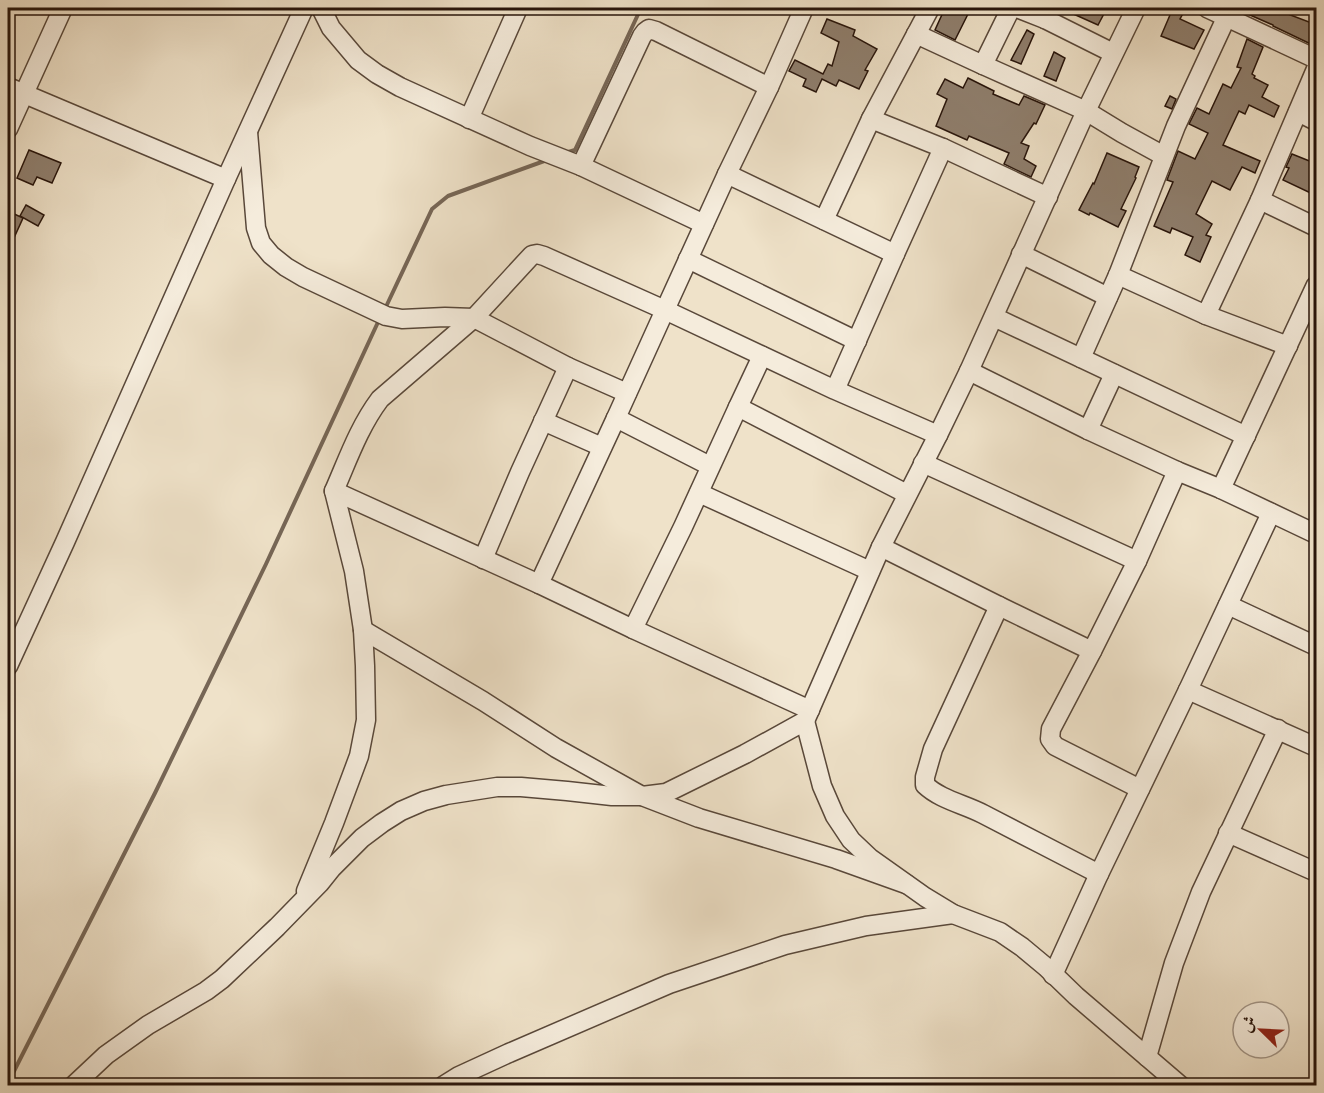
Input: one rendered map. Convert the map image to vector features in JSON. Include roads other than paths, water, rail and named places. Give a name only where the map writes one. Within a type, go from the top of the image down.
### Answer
[{"type":"street","points":[[8,129],[15,90],[63,8]]},
{"type":"street","points":[[9,660],[70,531],[304,8]]},
{"type":"street","points":[[321,8],[331,28],[358,60],[400,87],[581,166],[704,224]]},
{"type":"street","points":[[469,119],[518,8]]},
{"type":"street","points":[[539,585],[804,8]]},
{"type":"street","points":[[824,220],[871,119],[930,8]]},
{"type":"street","points":[[984,65],[1011,8]]},
{"type":"street","points":[[1017,8],[1047,13],[1113,53]]},
{"type":"street","points":[[1136,8],[1086,111],[969,371],[881,546],[808,715],[822,786],[835,816],[851,840],[870,858],[953,914],[1000,932],[1022,946],[1076,996],[1181,1086]]},
{"type":"street","points":[[1207,8],[1317,59]]},
{"type":"street","points":[[1081,358],[1118,275],[1176,126],[1227,16]]},
{"type":"street","points":[[581,166],[642,36],[650,29],[768,87]]},
{"type":"street","points":[[916,34],[1086,111],[1164,156]]},
{"type":"street","points":[[1206,315],[1260,200],[1317,69]]},
{"type":"street","points":[[15,90],[226,179]]},
{"type":"street","points":[[1298,112],[1317,121]]},
{"type":"street","points":[[871,119],[943,148],[1048,197]]},
{"type":"street","points":[[248,130],[256,228],[261,243],[286,267],[386,315],[402,319],[474,318],[568,367],[627,393]]},
{"type":"street","points":[[835,390],[943,148]]},
{"type":"street","points":[[727,174],[895,254]]},
{"type":"street","points":[[1260,200],[1317,227]]},
{"type":"street","points":[[1021,254],[1108,297]]},
{"type":"street","points":[[301,903],[359,756],[366,720],[363,630],[354,571],[334,491],[360,431],[380,399],[474,318],[532,255],[544,255],[835,390],[938,435]]},
{"type":"street","points":[[688,259],[857,341]]},
{"type":"street","points":[[1118,275],[1206,315],[1288,346]]},
{"type":"street","points":[[1221,489],[1317,285]]},
{"type":"street","points":[[994,316],[1246,436]]},
{"type":"street","points":[[633,629],[762,356]]},
{"type":"street","points":[[483,559],[568,367]]},
{"type":"street","points":[[969,371],[1088,430],[1316,532]]},
{"type":"street","points":[[1088,430],[1114,374]]},
{"type":"street","points":[[738,407],[907,494]]},
{"type":"street","points":[[616,418],[710,466]]},
{"type":"street","points":[[543,421],[602,447]]},
{"type":"street","points":[[923,463],[1137,561]]},
{"type":"street","points":[[1140,789],[1055,746],[1050,739],[1051,729],[1137,561],[1177,471]]},
{"type":"street","points":[[334,491],[633,629],[808,715]]},
{"type":"street","points":[[699,493],[870,571]]},
{"type":"street","points":[[1053,975],[1271,513]]},
{"type":"street","points":[[881,546],[1092,651]]},
{"type":"street","points":[[1228,605],[1317,646]]},
{"type":"street","points":[[999,606],[933,749],[925,785],[939,795],[980,812],[1099,874]]},
{"type":"street","points":[[363,630],[483,701],[556,748],[642,796],[699,818],[836,859],[906,884]]},
{"type":"street","points":[[1188,690],[1317,747]]},
{"type":"street","points":[[74,1086],[106,1055],[148,1025],[222,979],[301,903],[362,838],[401,812],[424,801],[497,787],[567,790],[612,796],[666,793],[745,754],[808,715]]},
{"type":"street","points":[[1147,1058],[1167,985],[1201,892],[1278,729]]},
{"type":"street","points":[[1228,833],[1317,872]]},
{"type":"street","points":[[443,1086],[509,1053],[669,984],[785,945],[866,926],[953,914]]},
{"type":"waterway","points":[[565,153],[575,150],[641,8]]},
{"type":"waterway","points":[[384,311],[432,209],[448,196],[547,160]]},
{"type":"waterway","points":[[8,1083],[155,793],[266,564],[379,320]]}]
